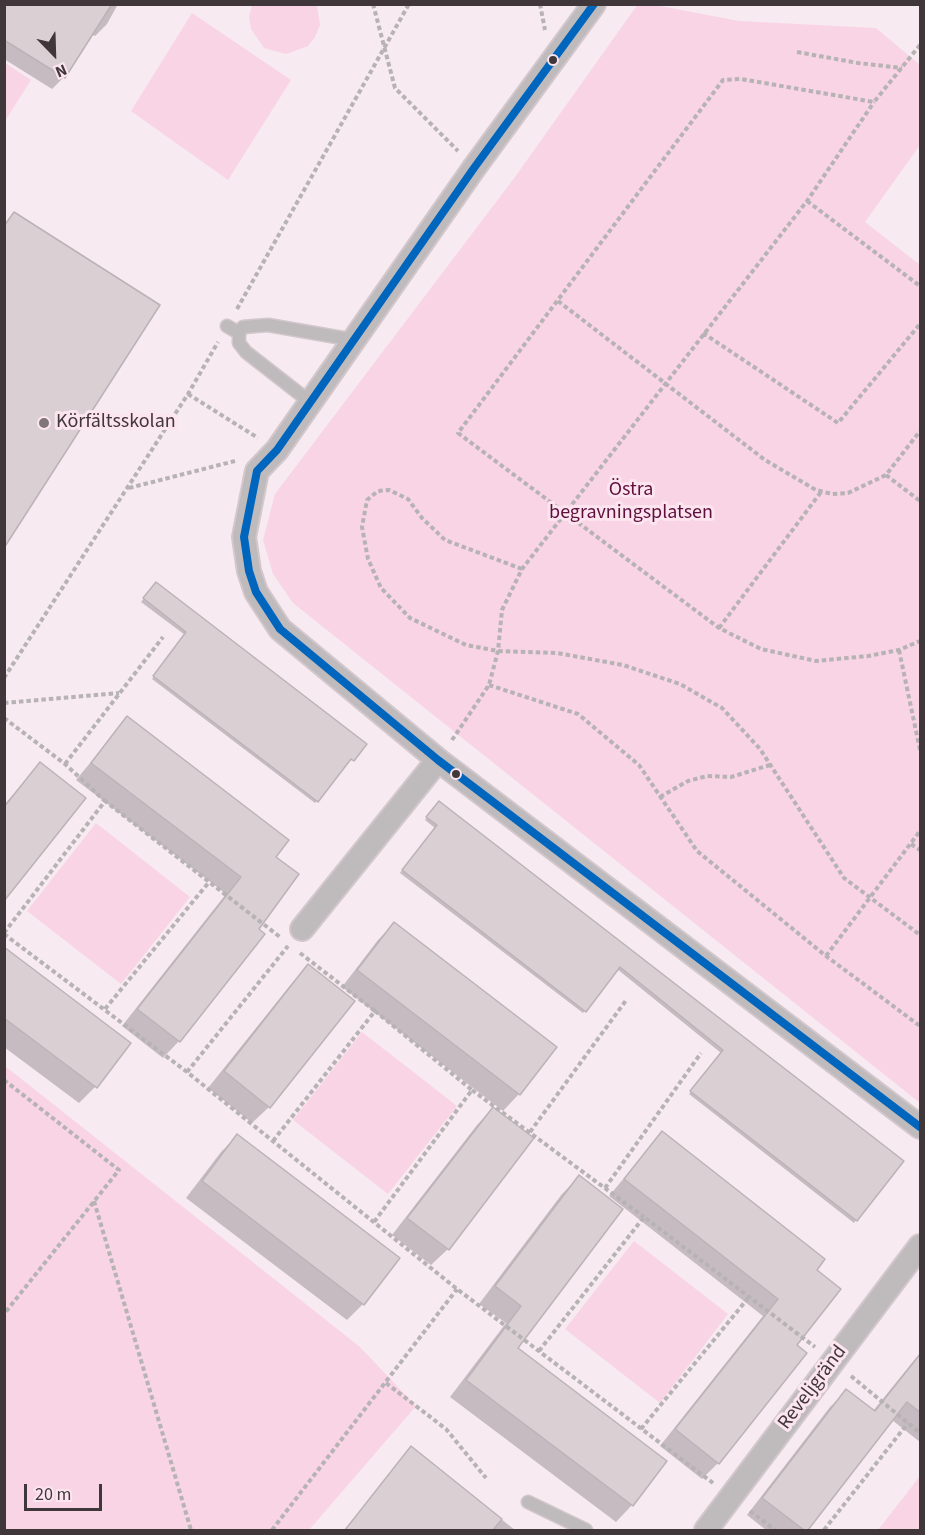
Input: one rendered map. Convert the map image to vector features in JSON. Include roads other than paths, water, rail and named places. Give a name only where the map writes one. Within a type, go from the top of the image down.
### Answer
[{"type":"street","points":[[594,4],[474,168],[277,450],[257,471],[244,537],[247,561],[256,591],[280,629],[438,760],[921,1126]]},
{"type":"street","points":[[296,937],[438,760]]},
{"type":"street","name":"Reveljgränd","points":[[706,1530],[921,1246]]},
{"type":"lane","points":[[310,402],[246,352],[239,343],[239,333],[243,327],[268,325],[354,340]]},
{"type":"lane","points":[[227,326],[239,333]]},
{"type":"lane","points":[[528,1502],[586,1530]]},
{"type":"place","name":"Körfältsskolan","points":[[44,423]]},
{"type":"park label","name":"Östra begravningsplatsen","points":[[631,502]]}]
